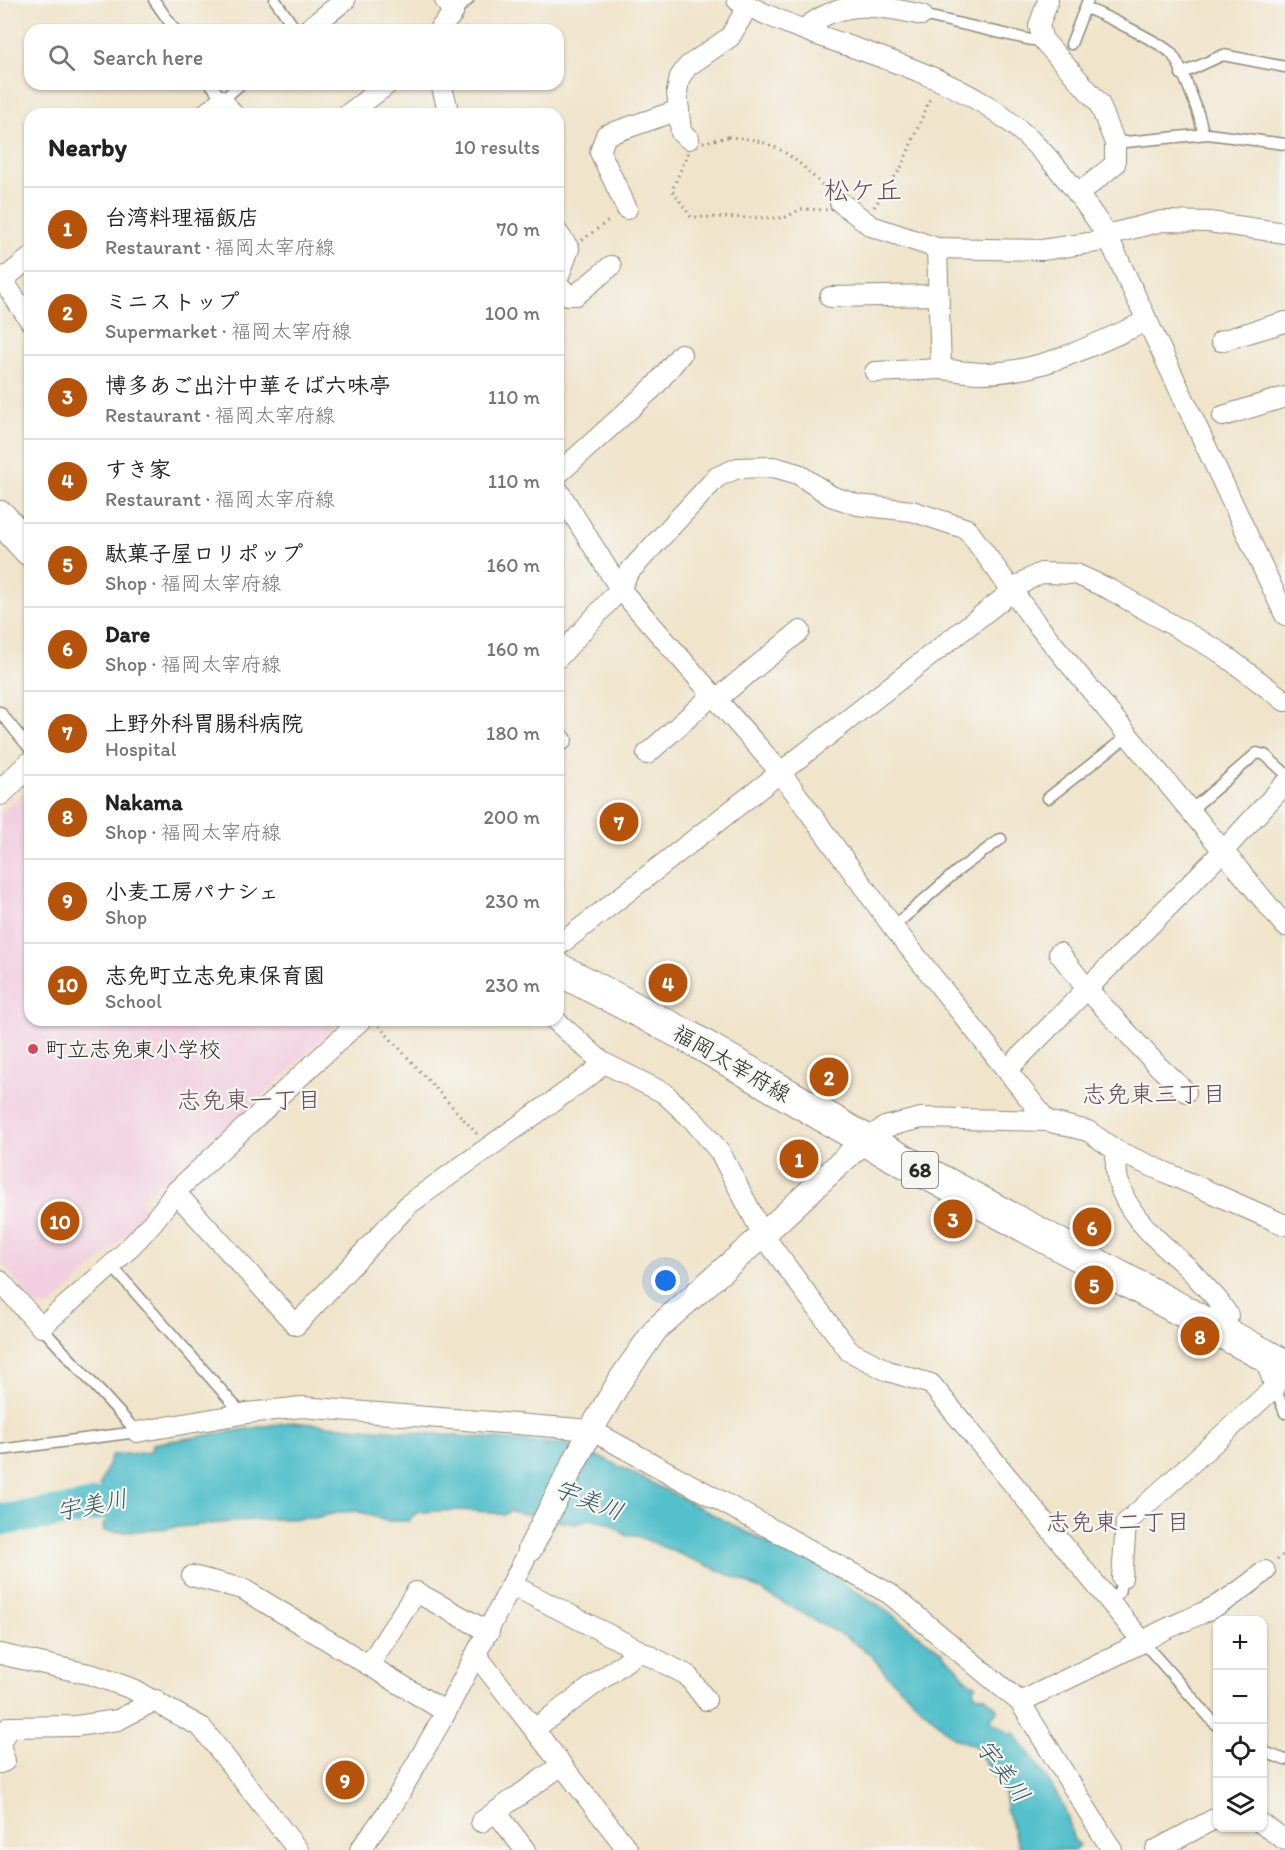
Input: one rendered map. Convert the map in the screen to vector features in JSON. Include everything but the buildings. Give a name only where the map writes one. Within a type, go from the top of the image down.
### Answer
[{"type":"main road","points":[[0,517],[24,543]]},
{"type":"main road","name":"福岡太宰府線","points":[[564,972],[687,1036],[865,1140],[1225,1334],[1274,1369]]},
{"type":"street","points":[[315,24],[345,0]]},
{"type":"street","points":[[804,29],[816,14],[837,2],[856,0],[922,15]]},
{"type":"street","points":[[1048,0],[1039,26],[1042,40],[1099,103],[1115,143],[1115,164],[1087,187],[1077,191]]},
{"type":"street","points":[[688,139],[681,133],[677,91],[680,77],[688,66],[730,37],[742,3],[936,80],[986,105],[1028,138],[1077,191],[1107,235],[1285,615]]},
{"type":"street","points":[[442,24],[449,7]]},
{"type":"street","points":[[356,108],[380,90]]},
{"type":"street","points":[[443,90],[446,108]]},
{"type":"street","points":[[627,209],[600,152],[606,135],[679,110]]},
{"type":"street","points":[[840,202],[864,221],[902,238],[937,248],[1042,250],[1096,242],[1107,235],[1162,221],[1209,222],[1285,233]]},
{"type":"street","points":[[937,248],[941,369]]},
{"type":"street","points":[[24,262],[1,279],[24,312]]},
{"type":"street","points":[[564,291],[568,295],[576,295],[610,266]]},
{"type":"street","points":[[830,297],[938,295]]},
{"type":"street","points":[[875,372],[941,369],[983,373],[1026,368],[1091,347],[1147,321]]},
{"type":"street","points":[[1221,341],[1285,322]]},
{"type":"street","points":[[564,469],[655,386],[681,354]]},
{"type":"street","points":[[1223,416],[1285,397]]},
{"type":"street","points":[[564,651],[620,589],[628,573],[717,477],[738,468],[774,467],[798,474],[831,496],[858,505],[912,511],[967,529],[1011,592],[1224,850],[1282,916]]},
{"type":"street","points":[[564,499],[620,589],[781,773],[893,927],[1008,1068],[1047,1121]]},
{"type":"street","points":[[564,941],[1011,592],[1041,573],[1076,574],[1112,590],[1220,652],[1285,701]]},
{"type":"street","points":[[647,754],[716,696],[800,631]]},
{"type":"street","points":[[0,793],[24,770]]},
{"type":"street","points":[[1008,1068],[1224,850],[1285,784]]},
{"type":"street","points":[[1059,954],[1087,989],[1158,1066],[1186,1092]]},
{"type":"street","points":[[0,1281],[41,1328],[111,1265],[158,1218],[175,1192],[355,1026]]},
{"type":"street","points":[[562,1026],[602,1062],[664,1093],[693,1120],[720,1152],[763,1236],[849,1351],[888,1371],[931,1384],[1143,1642]]},
{"type":"street","points":[[175,1192],[296,1324],[408,1204],[593,1073],[602,1062]]},
{"type":"street","points":[[360,1850],[394,1803],[477,1656],[591,1430],[621,1379],[656,1329],[763,1236],[865,1140],[885,1127],[921,1118],[1047,1121],[1088,1131],[1117,1151],[1285,1225]]},
{"type":"street","points":[[1117,1151],[1115,1164],[1122,1191],[1138,1222],[1218,1300],[1228,1316],[1225,1334]]},
{"type":"street","points":[[1122,1578],[1126,1523],[1274,1369]]},
{"type":"street","points":[[137,1432],[302,1407],[591,1430],[890,1594],[1020,1702],[1112,1850]]},
{"type":"street","points":[[1020,1702],[1143,1642],[1156,1633],[1204,1613],[1236,1595],[1265,1571]]},
{"type":"street","points":[[192,1576],[243,1589],[446,1712]]},
{"type":"street","points":[[512,1586],[687,1675],[706,1700]]},
{"type":"street","points":[[369,1665],[416,1592],[489,1632]]},
{"type":"street","points":[[534,1729],[640,1651]]},
{"type":"street","points":[[0,1654],[93,1675],[130,1688],[201,1727],[298,1850]]},
{"type":"street","points":[[477,1656],[628,1850]]},
{"type":"street","points":[[0,1763],[5,1761],[0,1744],[9,1727],[76,1726],[117,1720],[156,1701]]},
{"type":"street","points":[[525,1850],[489,1817],[562,1765]]},
{"type":"street","points":[[1156,1850],[1213,1820]]},
{"type":"street","points":[[1267,1827],[1285,1840]]},
{"type":"lane","points":[[154,0],[171,24]]},
{"type":"lane","points":[[275,0],[292,24]]},
{"type":"lane","points":[[449,7],[468,0]]},
{"type":"lane","points":[[1071,44],[1086,4],[1171,52],[1202,120],[1203,134]]},
{"type":"lane","points":[[922,15],[1031,40],[1042,40]]},
{"type":"lane","points":[[1181,74],[1223,55],[1285,67]]},
{"type":"lane","points":[[1115,143],[1203,134],[1285,144]]},
{"type":"lane","points":[[0,712],[24,742]]},
{"type":"lane","points":[[1048,798],[1129,735]]},
{"type":"lane","points":[[1191,810],[1257,753],[1265,755],[1285,773]]},
{"type":"lane","points":[[893,927],[957,871],[1000,839]]},
{"type":"lane","points":[[111,1265],[237,1408],[238,1415]]},
{"type":"lane","points":[[41,1328],[137,1432]]},
{"type":"lane","points":[[1274,1369],[1285,1413]]},
{"type":"lane","points":[[0,1450],[137,1432]]},
{"type":"lane","points":[[1109,1602],[1119,1593],[1122,1578]]},
{"type":"lane","points":[[1143,1642],[1215,1724]]},
{"type":"lane","points":[[1267,1753],[1285,1760]]},
{"type":"path","points":[[864,221],[902,166],[936,80]]},
{"type":"path","points":[[728,137],[753,138],[772,143],[795,159],[840,202],[830,210],[801,209],[784,218],[691,217],[672,190],[688,153],[688,139],[699,142],[728,137]]},
{"type":"path","points":[[564,240],[627,209]]},
{"type":"path","points":[[378,1026],[488,1146]]},
{"type":"shaded area","points":[[24,792],[24,1026],[335,1026],[184,1171],[170,1175],[140,1200],[148,1214],[51,1307],[36,1306],[0,1260],[0,814]]},
{"type":"water","points":[[290,1422],[569,1445],[607,1460],[776,1547],[790,1549],[840,1578],[842,1583],[879,1605],[942,1652],[965,1678],[976,1684],[973,1688],[975,1695],[984,1696],[998,1709],[990,1720],[1009,1733],[1013,1732],[1050,1783],[1065,1812],[1073,1840],[1079,1845],[1074,1850],[1020,1850],[1007,1812],[1004,1793],[975,1746],[954,1738],[886,1674],[871,1655],[849,1639],[746,1582],[637,1536],[627,1536],[609,1523],[589,1519],[576,1524],[510,1511],[504,1515],[460,1510],[416,1513],[409,1521],[386,1521],[357,1511],[314,1518],[252,1520],[127,1532],[104,1531],[103,1526],[110,1515],[112,1505],[100,1485],[112,1455],[151,1452],[152,1444]]},
{"type":"waterway","name":"宇美川","points":[[0,1520],[74,1510],[153,1492]]},
{"type":"place","name":"上野外科胃腸科病院","points":[[619,822]]},
{"type":"place","name":"すき家","points":[[668,983]]},
{"type":"place","name":"町立志免東小学校","points":[[33,1049]]},
{"type":"place","name":"ミニストップ","points":[[829,1077]]},
{"type":"place","name":"台湾料理福飯店","points":[[799,1159]]},
{"type":"place","name":"博多あご出汁中華そば六味亭","points":[[953,1219]]},
{"type":"place","name":"志免町立志免東保育園","points":[[60,1221]]},
{"type":"place","name":"Dare","points":[[1092,1227]]},
{"type":"place","name":"駄菓子屋ロリポップ","points":[[1094,1285]]},
{"type":"place","name":"Nakama","points":[[1200,1336]]},
{"type":"place","name":"小麦工房パナシェ","points":[[345,1780]]},
{"type":"district","name":"松ケ丘","points":[[863,190]]},
{"type":"district","name":"志免東三丁目","points":[[1154,1094]]},
{"type":"district","name":"志免東一丁目","points":[[249,1100]]},
{"type":"district","name":"志免東二丁目","points":[[1118,1522]]}]
